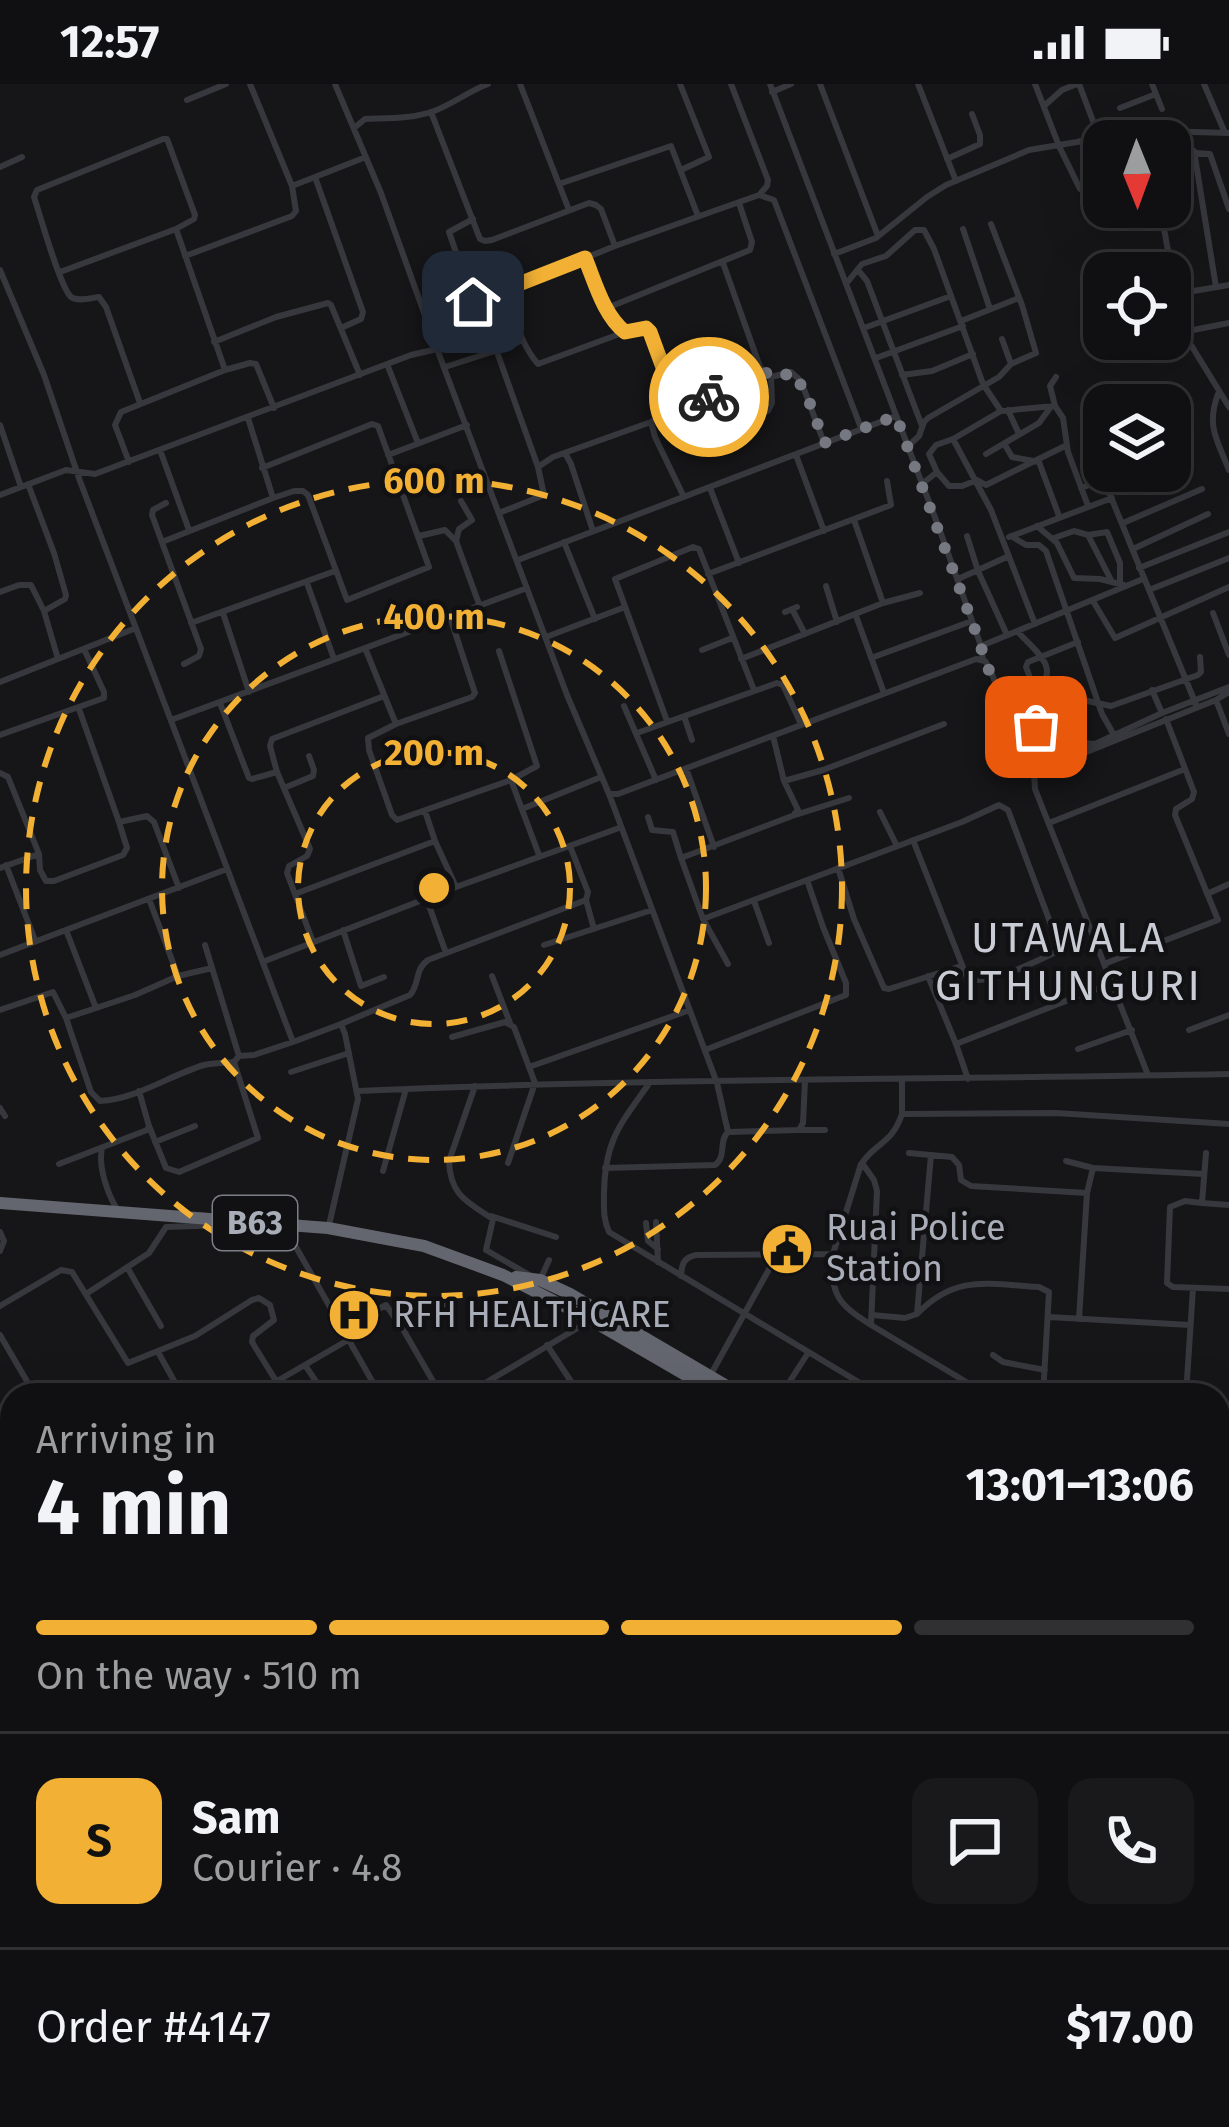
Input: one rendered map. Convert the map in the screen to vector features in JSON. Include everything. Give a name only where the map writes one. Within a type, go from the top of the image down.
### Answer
[{"type":"highway","name":"B63","points":[[0,1203],[111,1207],[328,1228],[425,1246],[567,1300],[719,1383]]},
{"type":"highway","name":"B63","points":[[503,1275],[540,1280],[591,1320],[699,1383]]},
{"type":"street","points":[[187,100],[226,84]]},
{"type":"street","points":[[185,256],[296,212],[292,185],[250,84]]},
{"type":"street","points":[[335,84],[690,1010],[717,1083],[728,1132]]},
{"type":"street","points":[[354,128],[365,119],[402,119],[431,112],[488,84]]},
{"type":"street","points":[[520,84],[568,211]]},
{"type":"street","points":[[680,84],[709,158],[681,170]]},
{"type":"street","points":[[730,84],[862,429]]},
{"type":"street","points":[[791,84],[771,88],[922,484],[983,660],[1022,753],[1036,769]]},
{"type":"street","points":[[820,84],[878,236]]},
{"type":"street","points":[[918,84],[956,181]]},
{"type":"street","points":[[1035,84],[1059,146],[1083,190]]},
{"type":"street","points":[[1044,106],[1062,90],[1078,84],[1092,120]]},
{"type":"street","points":[[1153,84],[1162,109]]},
{"type":"street","points":[[1191,132],[1227,133],[1204,84]]},
{"type":"street","points":[[1120,108],[1156,94]]},
{"type":"street","points":[[431,112],[480,239],[485,242],[589,203],[601,209],[614,246]]},
{"type":"street","points":[[947,160],[980,145],[972,114]]},
{"type":"street","points":[[60,272],[194,219],[166,139],[37,190],[35,201],[60,272],[74,299],[101,298],[112,319],[140,404]]},
{"type":"street","points":[[834,254],[878,236],[935,191],[1009,156],[1083,141]]},
{"type":"street","points":[[559,184],[668,146],[673,148],[698,216]]},
{"type":"street","points":[[1216,287],[1193,152],[1210,154],[1229,209]]},
{"type":"street","points":[[0,167],[22,157]]},
{"type":"street","points":[[292,185],[366,157]]},
{"type":"street","points":[[315,177],[363,312],[361,319],[340,328]]},
{"type":"street","points":[[428,322],[614,246],[759,195],[768,180]]},
{"type":"street","points":[[759,195],[774,200]]},
{"type":"street","points":[[607,308],[752,247],[739,202]]},
{"type":"street","points":[[473,219],[448,232],[473,302]]},
{"type":"street","points":[[907,447],[928,418],[1036,353],[991,224]]},
{"type":"street","points":[[176,229],[225,370]]},
{"type":"street","points":[[846,284],[862,264],[886,256],[922,229],[934,249],[984,386],[1019,434]]},
{"type":"street","points":[[963,229],[990,309]]},
{"type":"street","points":[[585,258],[615,323],[625,332]]},
{"type":"street","points":[[505,289],[522,340],[533,361],[542,364],[646,328],[678,409],[693,435],[705,436],[768,411],[772,403],[771,377],[763,370],[723,263]]},
{"type":"street","points":[[0,270],[44,375],[293,1042]]},
{"type":"street","points":[[858,270],[867,281],[922,426]]},
{"type":"street","points":[[1191,291],[1229,285]]},
{"type":"street","points":[[863,328],[951,296]]},
{"type":"street","points":[[875,359],[1019,298]]},
{"type":"street","points":[[214,342],[276,317],[331,304],[360,375]]},
{"type":"street","points":[[1191,331],[1229,323]]},
{"type":"street","points":[[1002,338],[1011,364]]},
{"type":"street","points":[[446,368],[522,340]]},
{"type":"street","points":[[1191,344],[1229,407]]},
{"type":"street","points":[[0,495],[65,470],[95,474],[436,349]]},
{"type":"street","points":[[498,350],[544,495],[499,513]]},
{"type":"street","points":[[885,389],[973,354]]},
{"type":"street","points":[[129,462],[116,419],[121,412],[225,370],[256,364],[274,408]]},
{"type":"street","points":[[387,364],[418,443]]},
{"type":"street","points":[[538,467],[763,370]]},
{"type":"street","points":[[771,377],[798,375],[824,443]]},
{"type":"street","points":[[1056,377],[1050,386],[1052,406],[1063,418],[1088,506]]},
{"type":"street","points":[[1219,391],[1210,418],[1229,470]]},
{"type":"street","points":[[977,480],[949,486],[937,472],[930,452],[1004,410],[1052,406]]},
{"type":"street","points":[[986,454],[1042,421],[1052,406]]},
{"type":"street","points":[[518,560],[896,416]]},
{"type":"street","points":[[248,418],[273,498]]},
{"type":"street","points":[[651,422],[684,496]]},
{"type":"street","points":[[162,542],[294,491],[306,493],[345,599],[428,569],[380,430],[372,424],[262,467]]},
{"type":"street","points":[[0,425],[54,554],[66,595],[44,611]]},
{"type":"street","points":[[388,454],[467,425]]},
{"type":"street","points":[[953,439],[1007,538],[1009,556],[1035,624]]},
{"type":"street","points":[[1220,448],[1229,444]]},
{"type":"street","points":[[1005,445],[1012,457],[1036,460],[1041,466],[1059,516]]},
{"type":"street","points":[[977,480],[990,484],[1067,445]]},
{"type":"street","points":[[160,450],[190,530]]},
{"type":"street","points":[[565,452],[593,531]]},
{"type":"street","points":[[795,454],[824,531]]},
{"type":"street","points":[[922,484],[937,472]]},
{"type":"street","points":[[708,574],[891,505],[887,481]]},
{"type":"street","points":[[710,487],[739,563]]},
{"type":"street","points":[[1123,523],[1202,489]]},
{"type":"street","points":[[1109,492],[1196,704]]},
{"type":"street","points":[[1007,538],[1112,498]]},
{"type":"street","points":[[456,541],[459,529],[472,520],[461,501]]},
{"type":"street","points":[[166,502],[152,515],[201,652],[184,664]]},
{"type":"street","points":[[1134,549],[1208,514]]},
{"type":"street","points":[[854,520],[883,603]]},
{"type":"street","points":[[1037,526],[1053,538],[1074,578],[1120,583],[1143,579]]},
{"type":"street","points":[[418,536],[445,530],[456,541],[479,606]]},
{"type":"street","points":[[1053,538],[1074,532],[1107,532],[1120,563],[1120,583]]},
{"type":"street","points":[[1139,568],[1229,532]]},
{"type":"street","points":[[1088,535],[1120,583]]},
{"type":"street","points":[[967,536],[977,571],[1007,635]]},
{"type":"street","points":[[1007,538],[1044,548],[1114,735]]},
{"type":"street","points":[[565,542],[596,619]]},
{"type":"street","points":[[667,722],[616,577],[693,547],[699,549],[754,691]]},
{"type":"street","points":[[957,580],[1009,556]]},
{"type":"street","points":[[1148,590],[1229,558]]},
{"type":"street","points":[[191,623],[335,571]]},
{"type":"street","points":[[307,583],[334,659]]},
{"type":"street","points":[[981,646],[1093,601],[1120,583]]},
{"type":"street","points":[[0,592],[30,584],[44,611],[58,659]]},
{"type":"street","points":[[826,586],[837,622]]},
{"type":"street","points":[[1093,601],[1115,638],[1229,587]]},
{"type":"street","points":[[171,720],[529,588]]},
{"type":"street","points":[[741,659],[920,593]]},
{"type":"street","points":[[546,638],[625,607]]},
{"type":"street","points":[[792,609],[805,634]]},
{"type":"street","points":[[223,613],[249,692]]},
{"type":"street","points":[[1213,614],[1229,655]]},
{"type":"street","points":[[856,616],[884,693]]},
{"type":"street","points":[[450,617],[475,693],[370,736],[369,750],[394,818],[400,820],[535,769],[538,762],[499,651]]},
{"type":"street","points":[[871,658],[971,621]]},
{"type":"street","points":[[0,682],[136,628]]},
{"type":"street","points":[[1017,631],[1041,655],[1049,680],[1030,694]]},
{"type":"street","points":[[701,650],[733,638]]},
{"type":"street","points":[[1043,743],[1031,709],[1026,664],[1078,642]]},
{"type":"street","points":[[364,648],[396,724]]},
{"type":"street","points":[[0,735],[105,696],[84,649]]},
{"type":"street","points":[[1003,701],[1050,693],[1112,706],[1201,674],[1200,657]]},
{"type":"street","points":[[608,794],[983,660]]},
{"type":"street","points":[[637,733],[780,683],[801,724]]},
{"type":"street","points":[[1196,704],[1216,700],[1229,689]]},
{"type":"street","points":[[1036,769],[1229,689]]},
{"type":"street","points":[[1152,690],[1194,797],[1176,809],[1175,815],[1218,920]]},
{"type":"street","points":[[313,942],[287,869],[310,849],[277,772],[272,739],[384,696]]},
{"type":"street","points":[[1073,699],[1073,725],[1036,769],[1035,789],[1148,1075]]},
{"type":"street","points":[[1216,700],[1229,734]]},
{"type":"street","points":[[220,703],[249,778],[277,772]]},
{"type":"street","points":[[624,706],[656,780]]},
{"type":"street","points":[[0,773],[8,777],[46,880],[123,855],[127,848],[79,709]]},
{"type":"street","points":[[684,716],[692,740]]},
{"type":"street","points":[[1036,769],[1164,716]]},
{"type":"street","points":[[784,782],[944,724]]},
{"type":"street","points":[[772,735],[784,782],[798,810],[792,816]]},
{"type":"street","points":[[1022,753],[1052,740],[1095,744]]},
{"type":"street","points":[[284,788],[313,776],[309,756]]},
{"type":"street","points":[[686,768],[714,847]]},
{"type":"street","points":[[1049,823],[1185,769]]},
{"type":"street","points":[[522,809],[601,777]]},
{"type":"street","points":[[511,780],[540,856]]},
{"type":"street","points":[[681,858],[849,798]]},
{"type":"street","points":[[703,919],[999,805],[1008,810],[1059,946],[1056,952],[974,982],[968,980],[913,840]]},
{"type":"street","points":[[425,811],[456,887]]},
{"type":"street","points":[[880,812],[897,846]]},
{"type":"street","points":[[119,822],[142,815],[152,818],[179,888]]},
{"type":"street","points":[[648,817],[652,830],[674,832],[703,919],[728,964]]},
{"type":"street","points":[[265,961],[620,828]]},
{"type":"street","points":[[294,895],[435,841]]},
{"type":"street","points":[[570,846],[588,892],[594,928]]},
{"type":"street","points":[[36,941],[3,866],[39,854]]},
{"type":"street","points":[[838,868],[880,984],[889,989],[962,966]]},
{"type":"street","points":[[0,955],[227,869]]},
{"type":"street","points":[[705,1050],[847,995],[807,880]]},
{"type":"street","points":[[1207,894],[1229,884]]},
{"type":"street","points":[[426,898],[446,952]]},
{"type":"street","points":[[149,899],[178,976]]},
{"type":"street","points":[[0,1010],[49,992],[57,996],[95,1097],[107,1101],[341,1024],[410,995],[421,965],[446,952],[586,900]]},
{"type":"street","points":[[754,901],[769,943]]},
{"type":"street","points":[[544,945],[652,910]]},
{"type":"street","points":[[1104,964],[1229,916]]},
{"type":"street","points":[[344,930],[361,986],[384,977]]},
{"type":"street","points":[[66,931],[97,1008]]},
{"type":"street","points":[[139,1091],[166,1168],[178,1172],[259,1138],[206,945]]},
{"type":"street","points":[[66,1018],[212,968]]},
{"type":"street","points":[[492,976],[535,1083],[508,1163]]},
{"type":"street","points":[[928,976],[968,1079]]},
{"type":"street","points":[[956,1044],[1112,982]]},
{"type":"street","points":[[529,1068],[690,1010]]},
{"type":"street","points":[[1189,1030],[1229,1015]]},
{"type":"street","points":[[328,1228],[358,1091],[341,1024]]},
{"type":"street","points":[[452,1037],[510,1024]]},
{"type":"street","points":[[1078,1049],[1132,1030]]},
{"type":"street","points":[[291,1072],[349,1052]]},
{"type":"street","points":[[358,1091],[535,1083],[1229,1073]]},
{"type":"street","points":[[902,1080],[902,1114],[891,1137],[862,1163],[842,1219],[833,1254],[833,1283],[837,1298],[871,1325],[968,1383]]},
{"type":"street","points":[[799,1130],[805,1082]]},
{"type":"street","points":[[648,1084],[611,1139],[605,1168],[609,1232],[859,1383]]},
{"type":"street","points":[[475,1086],[448,1167],[467,1206],[556,1237]]},
{"type":"street","points":[[383,1171],[406,1089]]},
{"type":"street","points":[[902,1114],[1056,1113],[1229,1124]]},
{"type":"street","points":[[59,1164],[149,1126]]},
{"type":"street","points":[[155,1142],[195,1126]]},
{"type":"street","points":[[605,1168],[715,1165],[728,1132],[825,1130]]},
{"type":"street","points":[[103,1147],[101,1160],[111,1207]]},
{"type":"street","points":[[909,1153],[956,1159],[961,1180],[971,1186],[1087,1193]]},
{"type":"street","points":[[1202,1203],[1206,1153]]},
{"type":"street","points":[[916,1314],[932,1155]]},
{"type":"street","points":[[1066,1161],[1093,1168],[1204,1174]]},
{"type":"street","points":[[862,1163],[877,1186],[871,1325]]},
{"type":"street","points":[[1079,1319],[1087,1193],[1093,1168]]},
{"type":"street","points":[[1229,1204],[1175,1203],[1170,1207],[1167,1283],[1229,1289]]},
{"type":"street","points":[[490,1216],[494,1222],[487,1250],[540,1280],[549,1260]]},
{"type":"street","points":[[842,1219],[876,1231]]},
{"type":"street","points":[[86,1294],[148,1253],[170,1225],[248,1222]]},
{"type":"street","points":[[656,1222],[658,1262]]},
{"type":"street","points":[[646,1223],[648,1241],[658,1249]]},
{"type":"street","points":[[284,1225],[373,1383]]},
{"type":"street","points":[[0,1232],[4,1241],[0,1251]]},
{"type":"street","points":[[709,1378],[778,1253]]},
{"type":"street","points":[[681,1276],[682,1262],[688,1257],[833,1254]]},
{"type":"street","points":[[127,1267],[161,1326]]},
{"type":"street","points":[[0,1306],[61,1270],[72,1272],[128,1363],[195,1336],[259,1298],[270,1305],[274,1321],[253,1336],[252,1342],[276,1381]]},
{"type":"street","points":[[872,1315],[905,1318],[956,1286],[971,1283],[1046,1289],[1051,1294],[1044,1383]]},
{"type":"street","points":[[1187,1383],[1193,1288]]},
{"type":"street","points":[[404,1331],[443,1306],[454,1312]]},
{"type":"street","points":[[343,1329],[390,1307],[434,1383]]},
{"type":"street","points":[[1049,1317],[1190,1325]]},
{"type":"street","points":[[487,1383],[591,1320]]},
{"type":"street","points":[[1,1339],[28,1383]]},
{"type":"street","points":[[273,1383],[348,1340]]},
{"type":"street","points":[[548,1345],[572,1383]]},
{"type":"street","points":[[158,1352],[175,1382]]},
{"type":"street","points":[[789,1383],[808,1353]]},
{"type":"street","points":[[993,1355],[1003,1362],[1045,1370]]},
{"type":"street","points":[[305,1364],[317,1383]]},
{"type":"street","points":[[692,1379],[694,1383]]},
{"type":"way so far","points":[[709,397],[763,370],[771,377],[795,373],[824,443],[896,416],[983,660],[1003,701],[1023,696],[1036,727]]},
{"type":"place","name":"Ruai Police Station","points":[[787,1249]]},
{"type":"place","name":"RFH HEALTHCARE","points":[[354,1315]]},
{"type":"district","name":"UTAWALA GITHUNGURI","points":[[1069,962]]},
{"type":"route","points":[[473,302],[585,258],[619,328],[650,332],[679,411],[709,397]]}]
